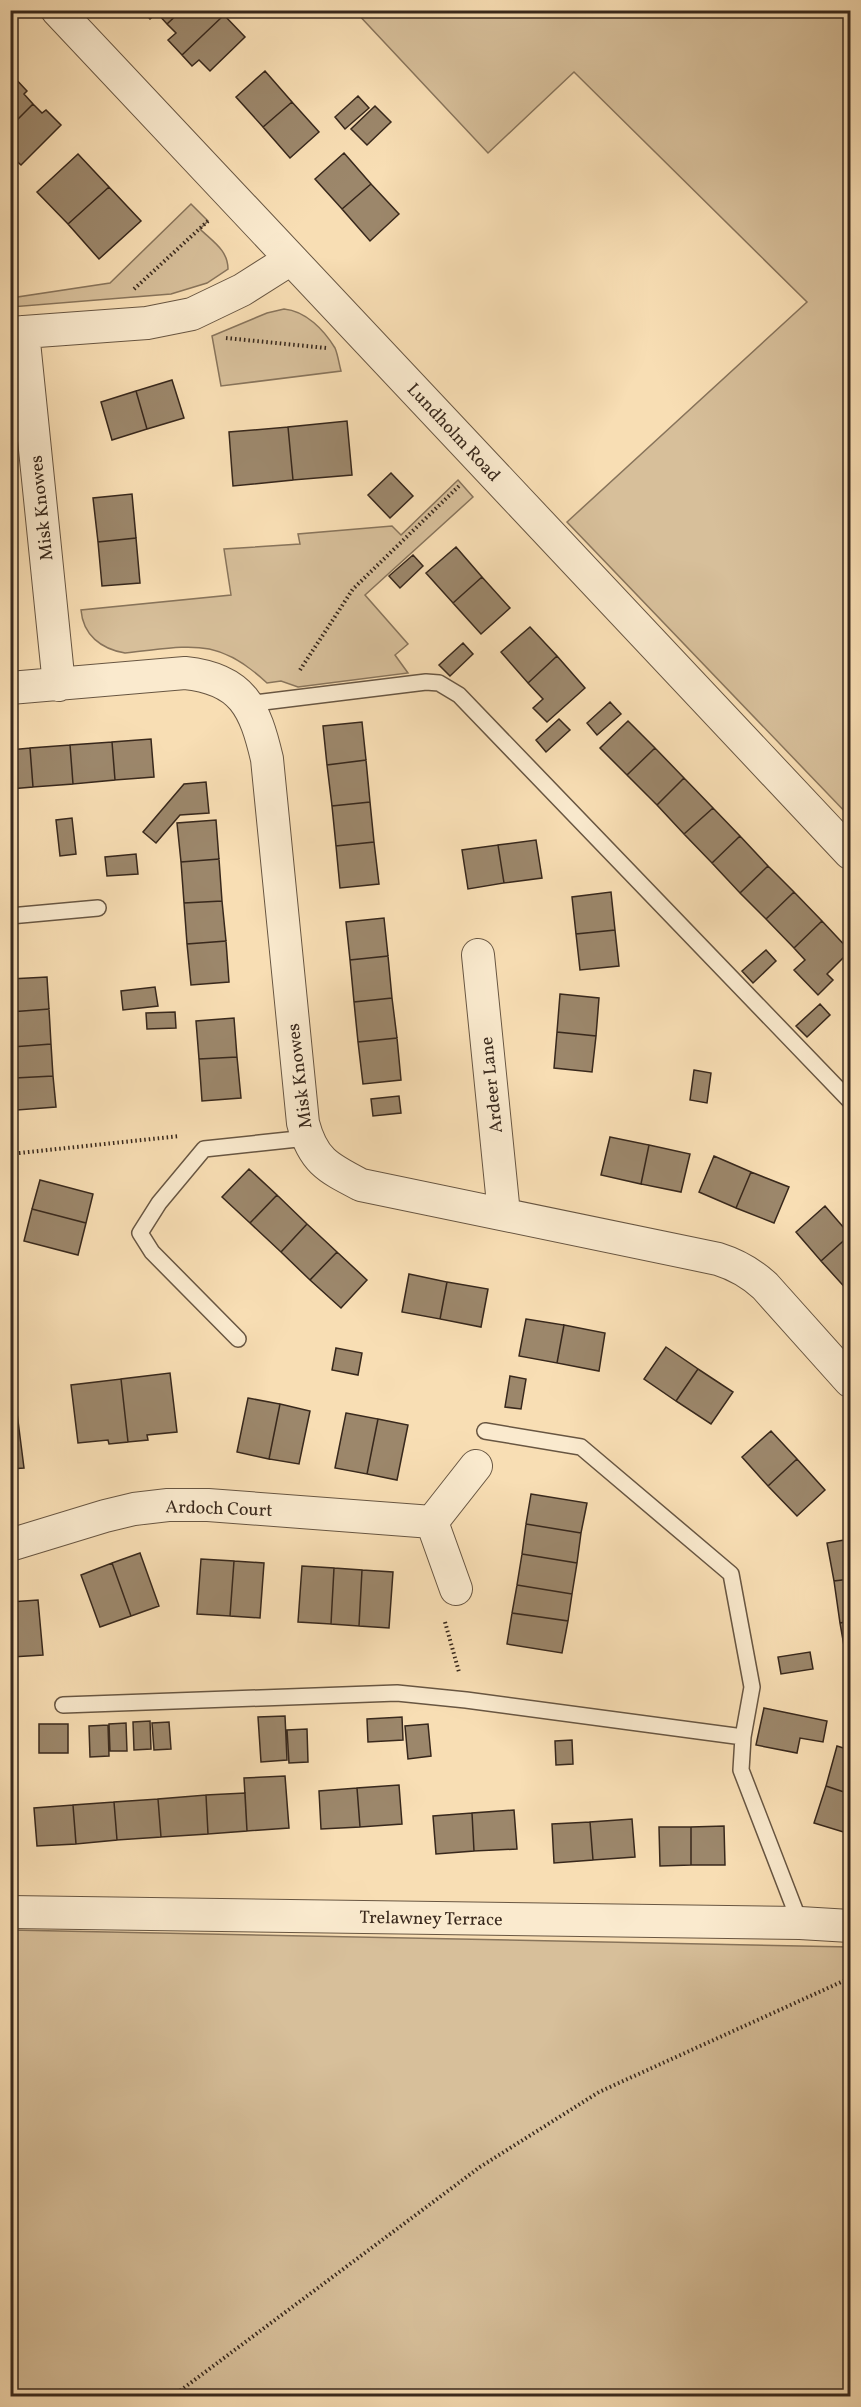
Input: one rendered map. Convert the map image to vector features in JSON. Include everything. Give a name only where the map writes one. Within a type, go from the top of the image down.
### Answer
[{"type":"street","name":"Lundholm Road","points":[[57,10],[850,853]]},
{"type":"street","points":[[17,333],[147,323],[185,315],[242,290],[291,258]]},
{"type":"street","name":"Misk Knowes","points":[[17,333],[59,685]]},
{"type":"street","name":"Misk Knowes","points":[[10,688],[185,673],[207,675],[225,682],[253,713],[260,728],[267,759],[303,1123],[306,1138],[318,1160],[361,1185],[734,1264],[751,1273],[765,1286],[850,1381]]},
{"type":"street","name":"Ardeer Lane","points":[[478,955],[504,1214]]},
{"type":"street","points":[[456,1589],[432,1522],[476,1466]]},
{"type":"street","name":"Ardoch Court","points":[[10,1545],[105,1516],[134,1509],[168,1505],[208,1505],[432,1522]]},
{"type":"street","name":"Trelawney Terrace","points":[[10,1912],[800,1923],[850,1926]]},
{"type":"lane","points":[[247,704],[426,682],[439,683],[459,695],[850,1101]]},
{"type":"lane","points":[[10,916],[98,908]]},
{"type":"lane","points":[[238,1339],[152,1252],[140,1233],[159,1203],[204,1149],[306,1138]]},
{"type":"lane","points":[[485,1431],[581,1447],[731,1574],[752,1687],[743,1737],[741,1770],[800,1923]]},
{"type":"lane","points":[[63,1705],[397,1693],[743,1737]]},
{"type":"path","points":[[93,326],[233,198]]},
{"type":"path","points":[[185,315],[212,336],[380,353]]},
{"type":"path","points":[[280,700],[353,589],[483,463]]},
{"type":"path","points":[[10,1154],[183,1136]]},
{"type":"path","points":[[456,1589],[438,1596],[466,1700]]},
{"type":"path","points":[[173,2397],[480,2167],[598,2092],[850,1978]]},
{"type":"shaded area","points":[[355,11],[850,11],[850,817],[567,522],[807,302],[574,72],[488,153]]},
{"type":"shaded area","points":[[191,204],[208,221],[200,229],[219,246],[227,262],[228,269],[207,283],[171,294],[11,307],[11,298],[110,283]]},
{"type":"shaded area","points":[[284,309],[300,313],[320,328],[335,348],[341,371],[221,386],[212,336],[267,313]]},
{"type":"shaded area","points":[[458,480],[473,497],[365,595],[408,644],[395,655],[408,673],[298,687],[281,681],[267,683],[232,657],[216,651],[184,647],[125,653],[101,644],[89,634],[85,627],[81,610],[231,595],[224,549],[300,544],[298,534],[392,526],[401,535]]},
{"type":"shaded area","points":[[10,1930],[850,1947],[850,2396],[11,2396]]},
{"type":"building","points":[[142,10],[182,10],[167,24],[157,13],[150,19]]},
{"type":"building","points":[[182,10],[220,10],[224,15],[182,55],[168,40],[176,33],[167,24]]},
{"type":"building","points":[[224,15],[245,37],[210,71],[199,60],[192,66],[182,55]]},
{"type":"building","points":[[265,71],[292,102],[263,127],[236,97]]},
{"type":"building","points":[[12,75],[27,91],[24,94],[33,104],[10,127]]},
{"type":"building","points":[[358,96],[369,108],[345,129],[335,117]]},
{"type":"building","points":[[292,102],[319,132],[290,158],[263,127]]},
{"type":"building","points":[[33,104],[42,113],[46,110],[61,125],[21,165],[10,155],[10,127]]},
{"type":"building","points":[[375,106],[391,122],[367,145],[351,129]]},
{"type":"building","points":[[344,153],[371,184],[342,209],[315,179]]},
{"type":"building","points":[[78,154],[109,187],[68,224],[37,192]]},
{"type":"building","points":[[371,184],[399,214],[370,241],[342,209]]},
{"type":"building","points":[[109,187],[141,221],[99,259],[68,224]]},
{"type":"building","points":[[172,380],[184,418],[147,429],[136,391]]},
{"type":"building","points":[[136,391],[147,429],[112,440],[101,402]]},
{"type":"building","points":[[347,421],[352,475],[293,480],[288,427]]},
{"type":"building","points":[[288,427],[293,480],[233,486],[229,432]]},
{"type":"building","points":[[391,473],[413,496],[390,518],[368,495]]},
{"type":"building","points":[[132,494],[136,538],[98,542],[93,498]]},
{"type":"building","points":[[136,538],[140,583],[102,586],[98,542]]},
{"type":"building","points":[[456,547],[482,577],[453,603],[426,573]]},
{"type":"building","points":[[413,555],[423,566],[400,588],[389,576]]},
{"type":"building","points":[[482,577],[510,608],[481,634],[453,603]]},
{"type":"building","points":[[530,627],[557,656],[528,683],[501,652]]},
{"type":"building","points":[[463,643],[473,654],[450,676],[439,665]]},
{"type":"building","points":[[557,656],[585,688],[547,722],[533,708],[543,699],[528,683]]},
{"type":"building","points":[[610,702],[621,714],[597,735],[587,723]]},
{"type":"building","points":[[559,719],[570,730],[546,752],[536,740]]},
{"type":"building","points":[[628,721],[655,748],[627,775],[600,748]]},
{"type":"building","points":[[362,722],[366,760],[327,765],[323,726]]},
{"type":"building","points":[[151,739],[154,777],[115,780],[112,742]]},
{"type":"building","points":[[112,742],[115,780],[73,784],[70,745]]},
{"type":"building","points":[[70,745],[73,784],[33,787],[30,748]]},
{"type":"building","points":[[30,748],[33,787],[10,789],[10,750]]},
{"type":"building","points":[[655,748],[684,778],[657,805],[627,775]]},
{"type":"building","points":[[366,760],[370,802],[332,806],[327,765]]},
{"type":"building","points":[[684,778],[713,808],[684,834],[657,805]]},
{"type":"building","points":[[206,782],[209,813],[180,815],[156,843],[143,832],[184,784]]},
{"type":"building","points":[[370,802],[374,842],[336,846],[332,806]]},
{"type":"building","points":[[713,808],[740,836],[712,863],[684,834]]},
{"type":"building","points":[[72,818],[76,854],[60,856],[56,820]]},
{"type":"building","points":[[216,820],[219,859],[181,862],[177,823]]},
{"type":"building","points":[[740,836],[768,866],[740,893],[712,863]]},
{"type":"building","points":[[536,840],[542,878],[504,883],[498,845]]},
{"type":"building","points":[[374,842],[379,884],[340,888],[336,846]]},
{"type":"building","points":[[498,845],[504,883],[468,889],[462,850]]},
{"type":"building","points":[[136,854],[138,874],[107,876],[105,857]]},
{"type":"building","points":[[219,859],[222,901],[184,903],[181,862]]},
{"type":"building","points":[[768,866],[794,892],[766,919],[740,893]]},
{"type":"building","points":[[611,892],[615,930],[576,934],[572,897]]},
{"type":"building","points":[[794,892],[822,921],[794,948],[766,919]]},
{"type":"building","points":[[222,901],[226,941],[187,944],[184,903]]},
{"type":"building","points":[[384,918],[388,956],[350,960],[346,922]]},
{"type":"building","points":[[822,921],[850,951],[827,974],[833,980],[818,995],[794,970],[805,960],[794,948]]},
{"type":"building","points":[[615,930],[619,966],[580,970],[576,934]]},
{"type":"building","points":[[226,941],[229,982],[191,985],[187,944]]},
{"type":"building","points":[[766,950],[776,961],[753,983],[742,971]]},
{"type":"building","points":[[388,956],[392,998],[354,1002],[350,960]]},
{"type":"building","points":[[47,977],[49,1009],[10,1012],[10,979]]},
{"type":"building","points":[[155,987],[158,1006],[123,1010],[121,991]]},
{"type":"building","points":[[560,994],[599,998],[596,1036],[557,1032]]},
{"type":"building","points":[[392,998],[397,1038],[358,1042],[354,1002]]},
{"type":"building","points":[[820,1004],[830,1015],[807,1037],[796,1026]]},
{"type":"building","points":[[49,1009],[51,1044],[12,1047],[10,1012]]},
{"type":"building","points":[[175,1012],[176,1028],[147,1029],[146,1013]]},
{"type":"building","points":[[234,1018],[237,1057],[199,1059],[196,1021]]},
{"type":"building","points":[[557,1032],[596,1036],[592,1072],[554,1068]]},
{"type":"building","points":[[397,1038],[401,1080],[363,1084],[358,1042]]},
{"type":"building","points":[[51,1044],[53,1076],[15,1078],[12,1047]]},
{"type":"building","points":[[237,1057],[241,1098],[202,1101],[199,1059]]},
{"type":"building","points":[[694,1070],[711,1073],[707,1103],[690,1100]]},
{"type":"building","points":[[53,1076],[56,1107],[17,1110],[15,1078]]},
{"type":"building","points":[[399,1096],[401,1113],[373,1116],[371,1099]]},
{"type":"building","points":[[610,1137],[649,1145],[641,1184],[601,1175]]},
{"type":"building","points":[[649,1145],[690,1154],[681,1192],[641,1184]]},
{"type":"building","points":[[714,1156],[751,1172],[736,1208],[699,1192]]},
{"type":"building","points":[[249,1169],[277,1195],[250,1223],[222,1197]]},
{"type":"building","points":[[751,1172],[789,1187],[774,1223],[736,1208]]},
{"type":"building","points":[[40,1180],[93,1194],[86,1223],[32,1209]]},
{"type":"building","points":[[277,1195],[307,1224],[281,1252],[250,1223]]},
{"type":"building","points":[[825,1206],[850,1235],[821,1261],[796,1232]]},
{"type":"building","points":[[32,1209],[86,1223],[78,1255],[24,1241]]},
{"type":"building","points":[[307,1224],[337,1252],[310,1280],[281,1252]]},
{"type":"building","points":[[850,1235],[850,1291],[849,1292],[821,1261]]},
{"type":"building","points":[[337,1252],[367,1280],[341,1308],[310,1280]]},
{"type":"building","points":[[409,1274],[447,1282],[440,1319],[402,1312]]},
{"type":"building","points":[[447,1282],[488,1289],[481,1327],[440,1319]]},
{"type":"building","points":[[526,1319],[564,1325],[557,1363],[519,1356]]},
{"type":"building","points":[[564,1325],[605,1333],[599,1371],[557,1363]]},
{"type":"building","points":[[666,1347],[698,1369],[676,1401],[644,1379]]},
{"type":"building","points":[[336,1348],[362,1353],[358,1375],[332,1370]]},
{"type":"building","points":[[698,1369],[733,1392],[711,1424],[676,1401]]},
{"type":"building","points":[[170,1373],[177,1432],[147,1435],[148,1440],[128,1442],[121,1379]]},
{"type":"building","points":[[510,1376],[526,1379],[521,1409],[505,1407]]},
{"type":"building","points":[[121,1379],[128,1442],[109,1444],[108,1440],[78,1443],[71,1385]]},
{"type":"building","points":[[248,1398],[280,1404],[269,1459],[237,1452]]},
{"type":"building","points":[[280,1404],[310,1411],[299,1464],[269,1459]]},
{"type":"building","points":[[17,1413],[24,1468],[10,1469],[10,1414]]},
{"type":"building","points":[[346,1413],[378,1419],[367,1474],[335,1468]]},
{"type":"building","points":[[378,1419],[408,1425],[397,1480],[367,1474]]},
{"type":"building","points":[[771,1431],[797,1459],[768,1486],[742,1457]]},
{"type":"building","points":[[797,1459],[825,1490],[797,1516],[768,1486]]},
{"type":"building","points":[[531,1494],[587,1503],[581,1533],[526,1524]]},
{"type":"building","points":[[526,1524],[581,1533],[577,1563],[522,1554]]},
{"type":"building","points":[[850,1539],[850,1579],[834,1581],[827,1543]]},
{"type":"building","points":[[140,1553],[159,1606],[131,1616],[112,1563]]},
{"type":"building","points":[[522,1554],[577,1563],[572,1594],[517,1585]]},
{"type":"building","points":[[201,1559],[234,1561],[230,1616],[197,1614]]},
{"type":"building","points":[[234,1561],[264,1563],[260,1618],[230,1616]]},
{"type":"building","points":[[112,1563],[131,1616],[100,1627],[81,1575]]},
{"type":"building","points":[[302,1566],[334,1568],[331,1624],[298,1622]]},
{"type":"building","points":[[334,1568],[362,1570],[359,1626],[331,1624]]},
{"type":"building","points":[[362,1570],[393,1572],[389,1628],[359,1626]]},
{"type":"building","points":[[850,1579],[850,1621],[840,1623],[834,1581]]},
{"type":"building","points":[[517,1585],[572,1594],[568,1621],[512,1613]]},
{"type":"building","points":[[38,1600],[43,1655],[12,1657],[10,1602]]},
{"type":"building","points":[[512,1613],[568,1621],[562,1653],[507,1644]]},
{"type":"building","points":[[850,1621],[850,1662],[847,1663],[840,1623]]},
{"type":"building","points":[[810,1652],[813,1669],[781,1674],[778,1657]]},
{"type":"building","points":[[764,1708],[827,1721],[823,1742],[800,1738],[797,1753],[756,1745]]},
{"type":"building","points":[[285,1716],[287,1760],[261,1762],[258,1717]]},
{"type":"building","points":[[402,1717],[403,1740],[368,1742],[367,1719]]},
{"type":"building","points":[[150,1721],[151,1749],[134,1750],[133,1722]]},
{"type":"building","points":[[169,1722],[171,1749],[154,1750],[152,1723]]},
{"type":"building","points":[[126,1723],[127,1751],[110,1751],[109,1724]]},
{"type":"building","points":[[39,1724],[68,1724],[68,1753],[39,1753]]},
{"type":"building","points":[[428,1724],[431,1756],[408,1759],[405,1726]]},
{"type":"building","points":[[108,1725],[109,1756],[90,1757],[89,1726]]},
{"type":"building","points":[[10,1729],[15,1729],[16,1760],[10,1760]]},
{"type":"building","points":[[307,1729],[308,1762],[289,1763],[287,1730]]},
{"type":"building","points":[[572,1740],[573,1764],[556,1765],[555,1741]]},
{"type":"building","points":[[837,1746],[850,1750],[850,1794],[826,1786]]},
{"type":"building","points":[[285,1776],[289,1828],[247,1831],[244,1778]]},
{"type":"building","points":[[399,1785],[402,1824],[360,1827],[357,1788]]},
{"type":"building","points":[[826,1786],[850,1794],[850,1834],[814,1823]]},
{"type":"building","points":[[357,1788],[360,1827],[321,1829],[319,1791]]},
{"type":"building","points":[[245,1793],[247,1831],[208,1834],[206,1795]]},
{"type":"building","points":[[206,1795],[208,1834],[161,1837],[158,1799]]},
{"type":"building","points":[[158,1799],[161,1837],[117,1840],[114,1802]]},
{"type":"building","points":[[114,1802],[117,1840],[76,1844],[73,1805]]},
{"type":"building","points":[[73,1805],[76,1844],[37,1846],[34,1808]]},
{"type":"building","points":[[514,1810],[517,1849],[474,1851],[472,1813]]},
{"type":"building","points":[[472,1813],[474,1851],[436,1854],[433,1816]]},
{"type":"building","points":[[632,1819],[635,1857],[593,1860],[590,1822]]},
{"type":"building","points":[[590,1822],[593,1860],[554,1863],[552,1824]]},
{"type":"building","points":[[724,1826],[725,1865],[691,1865],[691,1827]]},
{"type":"building","points":[[659,1827],[691,1827],[691,1865],[660,1866]]}]
